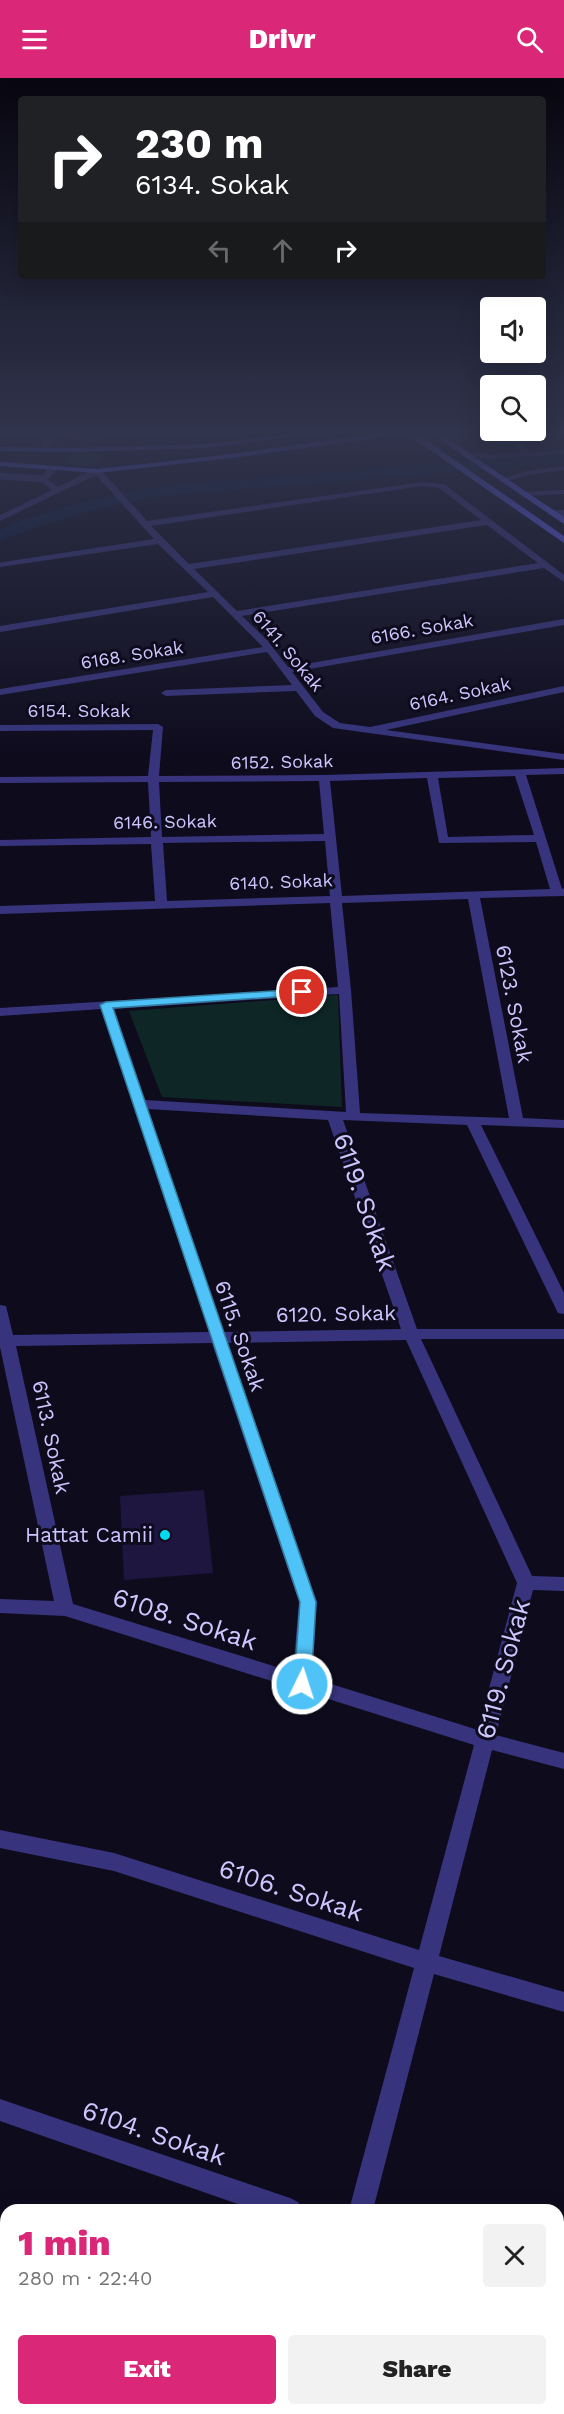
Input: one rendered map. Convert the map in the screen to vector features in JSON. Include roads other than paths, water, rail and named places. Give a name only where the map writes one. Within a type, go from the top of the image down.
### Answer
[{"type":"street","points":[[187,567],[368,540]]},
{"type":"street","points":[[512,540],[564,579]]},
{"type":"street","points":[[3,565],[161,541]]},
{"type":"street","name":"6141. Sokak","points":[[161,541],[269,649],[319,714],[337,726],[564,757]]},
{"type":"street","points":[[235,614],[545,565]]},
{"type":"street","points":[[0,628],[215,594]]},
{"type":"street","name":"6166. Sokak","points":[[285,670],[564,622]]},
{"type":"street","name":"6168. Sokak","points":[[0,692],[269,649]]},
{"type":"street","points":[[165,693],[299,688]]},
{"type":"street","name":"6164. Sokak","points":[[363,731],[564,689]]},
{"type":"street","name":"6154. Sokak","points":[[0,728],[158,727],[153,780]]},
{"type":"street","name":"6152. Sokak","points":[[0,780],[324,778],[564,771]]},
{"type":"street","points":[[520,773],[540,838],[561,892]]},
{"type":"street","points":[[432,775],[443,841],[540,838]]},
{"type":"street","name":"6119. Sokak","points":[[324,778],[345,990],[343,1117],[411,1334],[526,1583],[363,2204]]},
{"type":"street","points":[[153,780],[161,904]]},
{"type":"street","name":"6146. Sokak","points":[[0,843],[330,837]]},
{"type":"street","name":"6140. Sokak","points":[[0,910],[561,892]]},
{"type":"street","name":"6123. Sokak","points":[[473,894],[517,1122]]},
{"type":"street","points":[[0,1012],[345,990]]},
{"type":"street","name":"6115. Sokak","points":[[106,1005],[308,1602],[302,1684]]},
{"type":"street","points":[[139,1104],[343,1117],[564,1124]]},
{"type":"street","points":[[472,1121],[564,1309]]},
{"type":"street","name":"6113. Sokak","points":[[0,1310],[3,1341],[65,1609]]},
{"type":"street","name":"6120. Sokak","points":[[3,1341],[411,1334],[564,1335]]},
{"type":"street","points":[[526,1583],[564,1584]]},
{"type":"street","name":"6108. Sokak","points":[[0,1606],[65,1609],[485,1740],[564,1761]]},
{"type":"street","name":"6106. Sokak","points":[[0,1839],[114,1862],[426,1962],[564,2002]]},
{"type":"street","name":"6104. Sokak","points":[[0,2110],[273,2204]]},
{"type":"place","name":"Hattat Camii","points":[[165,1535]]}]
